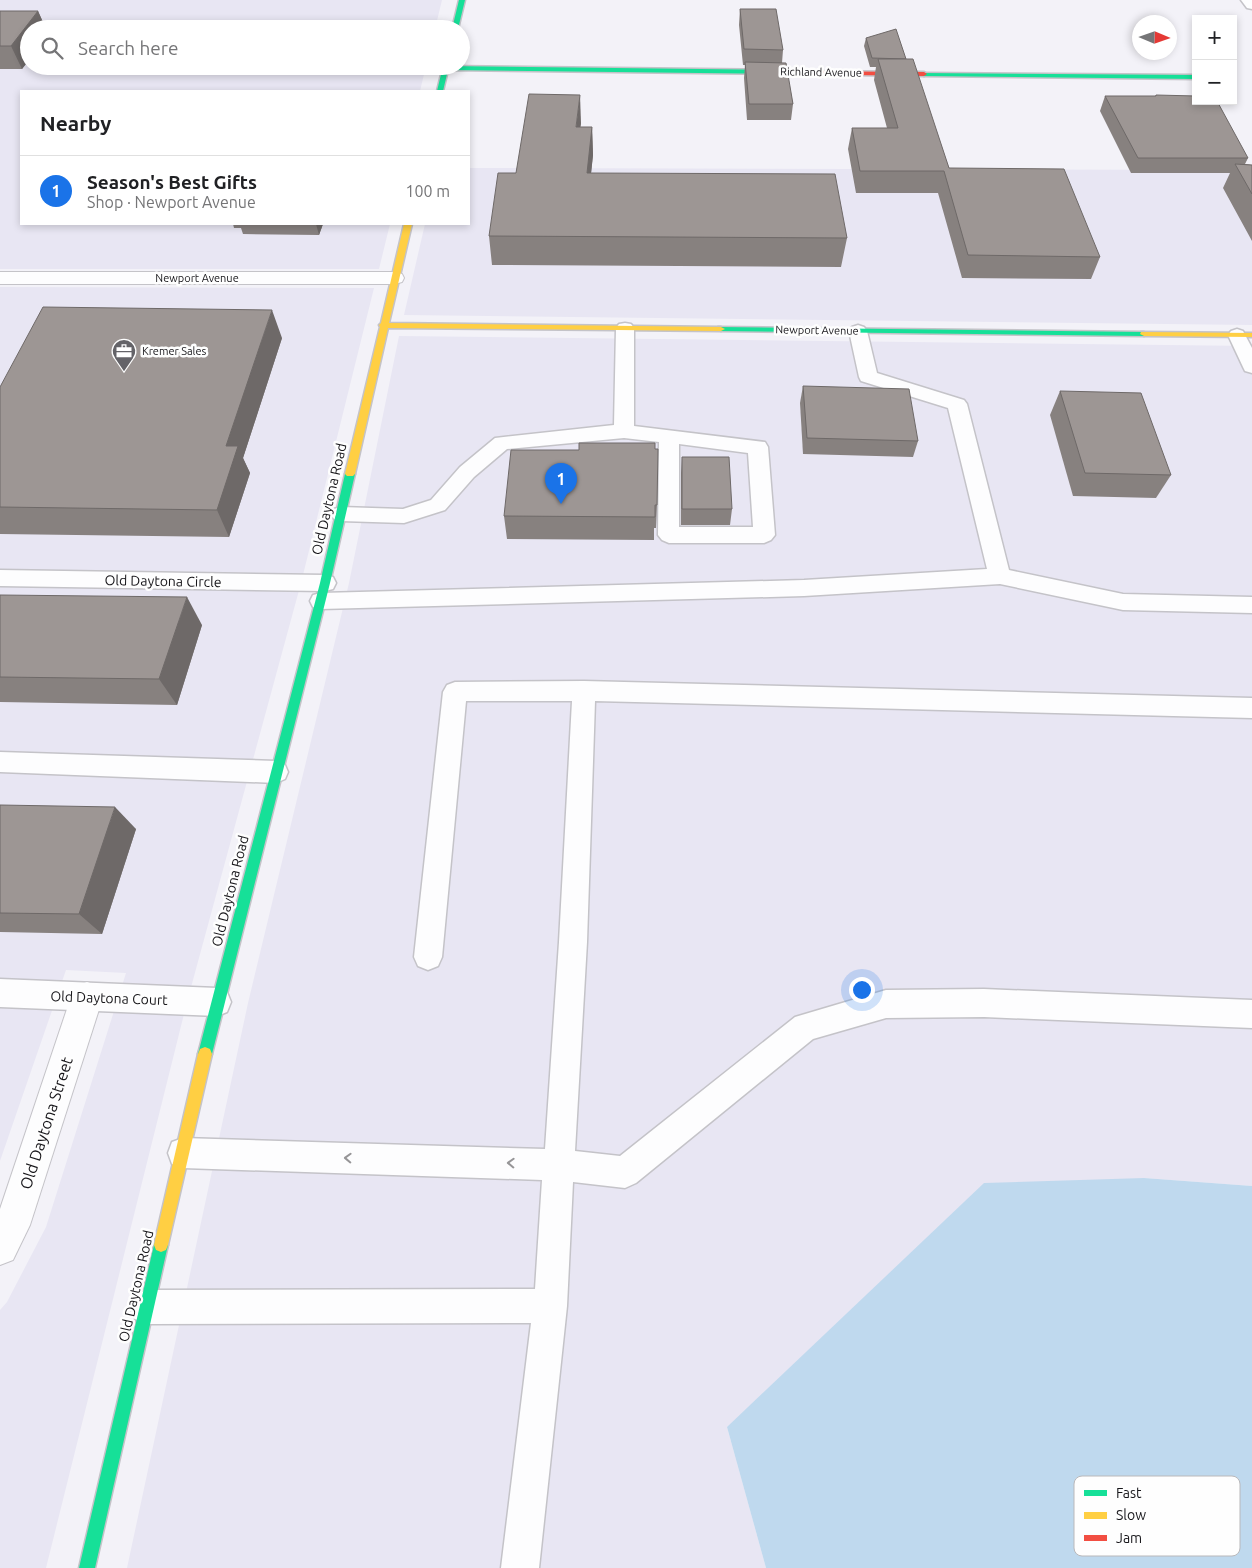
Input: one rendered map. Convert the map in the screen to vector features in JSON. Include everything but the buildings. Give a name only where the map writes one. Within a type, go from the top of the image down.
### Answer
[{"type":"street","points":[[457,20],[462,0]]},
{"type":"street","name":"Richland Avenue","points":[[470,67],[1192,77]]},
{"type":"street","points":[[440,90],[444,75]]},
{"type":"street","name":"Old Daytona Road","points":[[87,1568],[217,1002],[323,592],[383,325],[408,225]]},
{"type":"street","name":"Newport Avenue","points":[[0,278],[395,278]]},
{"type":"street","name":"Newport Avenue","points":[[383,325],[1244,335]]},
{"type":"street","name":"Old Daytona Street","points":[[0,1247],[12,1225],[87,997]]},
{"type":"lane","points":[[1247,0],[1252,5]]},
{"type":"lane","points":[[624,431],[625,328]]},
{"type":"lane","points":[[858,331],[868,377],[957,404],[1000,576]]},
{"type":"lane","points":[[1244,335],[1252,367]]},
{"type":"lane","points":[[341,514],[404,516],[438,505],[467,472],[502,443],[624,431],[670,436],[758,447],[764,535],[669,535],[670,436]]},
{"type":"lane","name":"Old Daytona Circle","points":[[0,578],[323,592],[804,588],[1000,576],[1123,602],[1252,605]]},
{"type":"lane","points":[[520,1568],[550,1306],[573,942],[584,691]]},
{"type":"lane","points":[[428,958],[455,692],[584,691],[1252,708]]},
{"type":"lane","points":[[0,762],[276,772]]},
{"type":"lane","name":"Old Daytona Court","points":[[0,993],[217,1002]]},
{"type":"lane","points":[[182,1153],[559,1165],[625,1172],[805,1027],[886,1004],[984,1003],[1252,1014]]},
{"type":"lane","points":[[147,1307],[550,1306]]},
{"type":"shaded area","points":[[0,0],[442,0],[437,20],[20,20],[20,75],[424,75],[420,90],[20,90],[20,225],[390,225],[379,269],[0,269]]},
{"type":"shaded area","points":[[470,168],[1252,170],[1252,325],[404,315],[425,225],[470,225]]},
{"type":"shaded area","points":[[0,287],[374,288],[301,583],[187,1002],[46,1568],[0,1568],[0,1310],[7,1302],[46,1227],[126,973],[66,970],[0,1161]]},
{"type":"shaded area","points":[[399,336],[1252,346],[1252,1186],[1144,1178],[727,1427],[766,1568],[127,1568],[248,1003],[349,583]]},
{"type":"water","points":[[1144,1178],[1252,1186],[1252,1568],[766,1568],[727,1427],[984,1183]]},
{"type":"traffic: fast","points":[[457,20],[462,0]]},
{"type":"traffic: fast","points":[[470,68],[786,72]]},
{"type":"traffic: fast","points":[[924,74],[1192,77]]},
{"type":"traffic: fast","points":[[440,90],[444,75]]},
{"type":"traffic: fast","points":[[721,329],[1144,334]]},
{"type":"traffic: fast","points":[[205,1054],[325,583],[350,474]]},
{"type":"traffic: fast","points":[[87,1568],[161,1245]]},
{"type":"traffic: slow","points":[[350,474],[408,225]]},
{"type":"traffic: slow","points":[[383,325],[721,329]]},
{"type":"traffic: slow","points":[[1144,334],[1252,335]]},
{"type":"traffic: slow","points":[[161,1245],[205,1054]]},
{"type":"traffic: jam","points":[[786,72],[924,74]]},
{"type":"place","name":"Kremer Sales","points":[[124,372]]},
{"type":"place","name":"Season's Best Gifts","points":[[561,504]]}]
